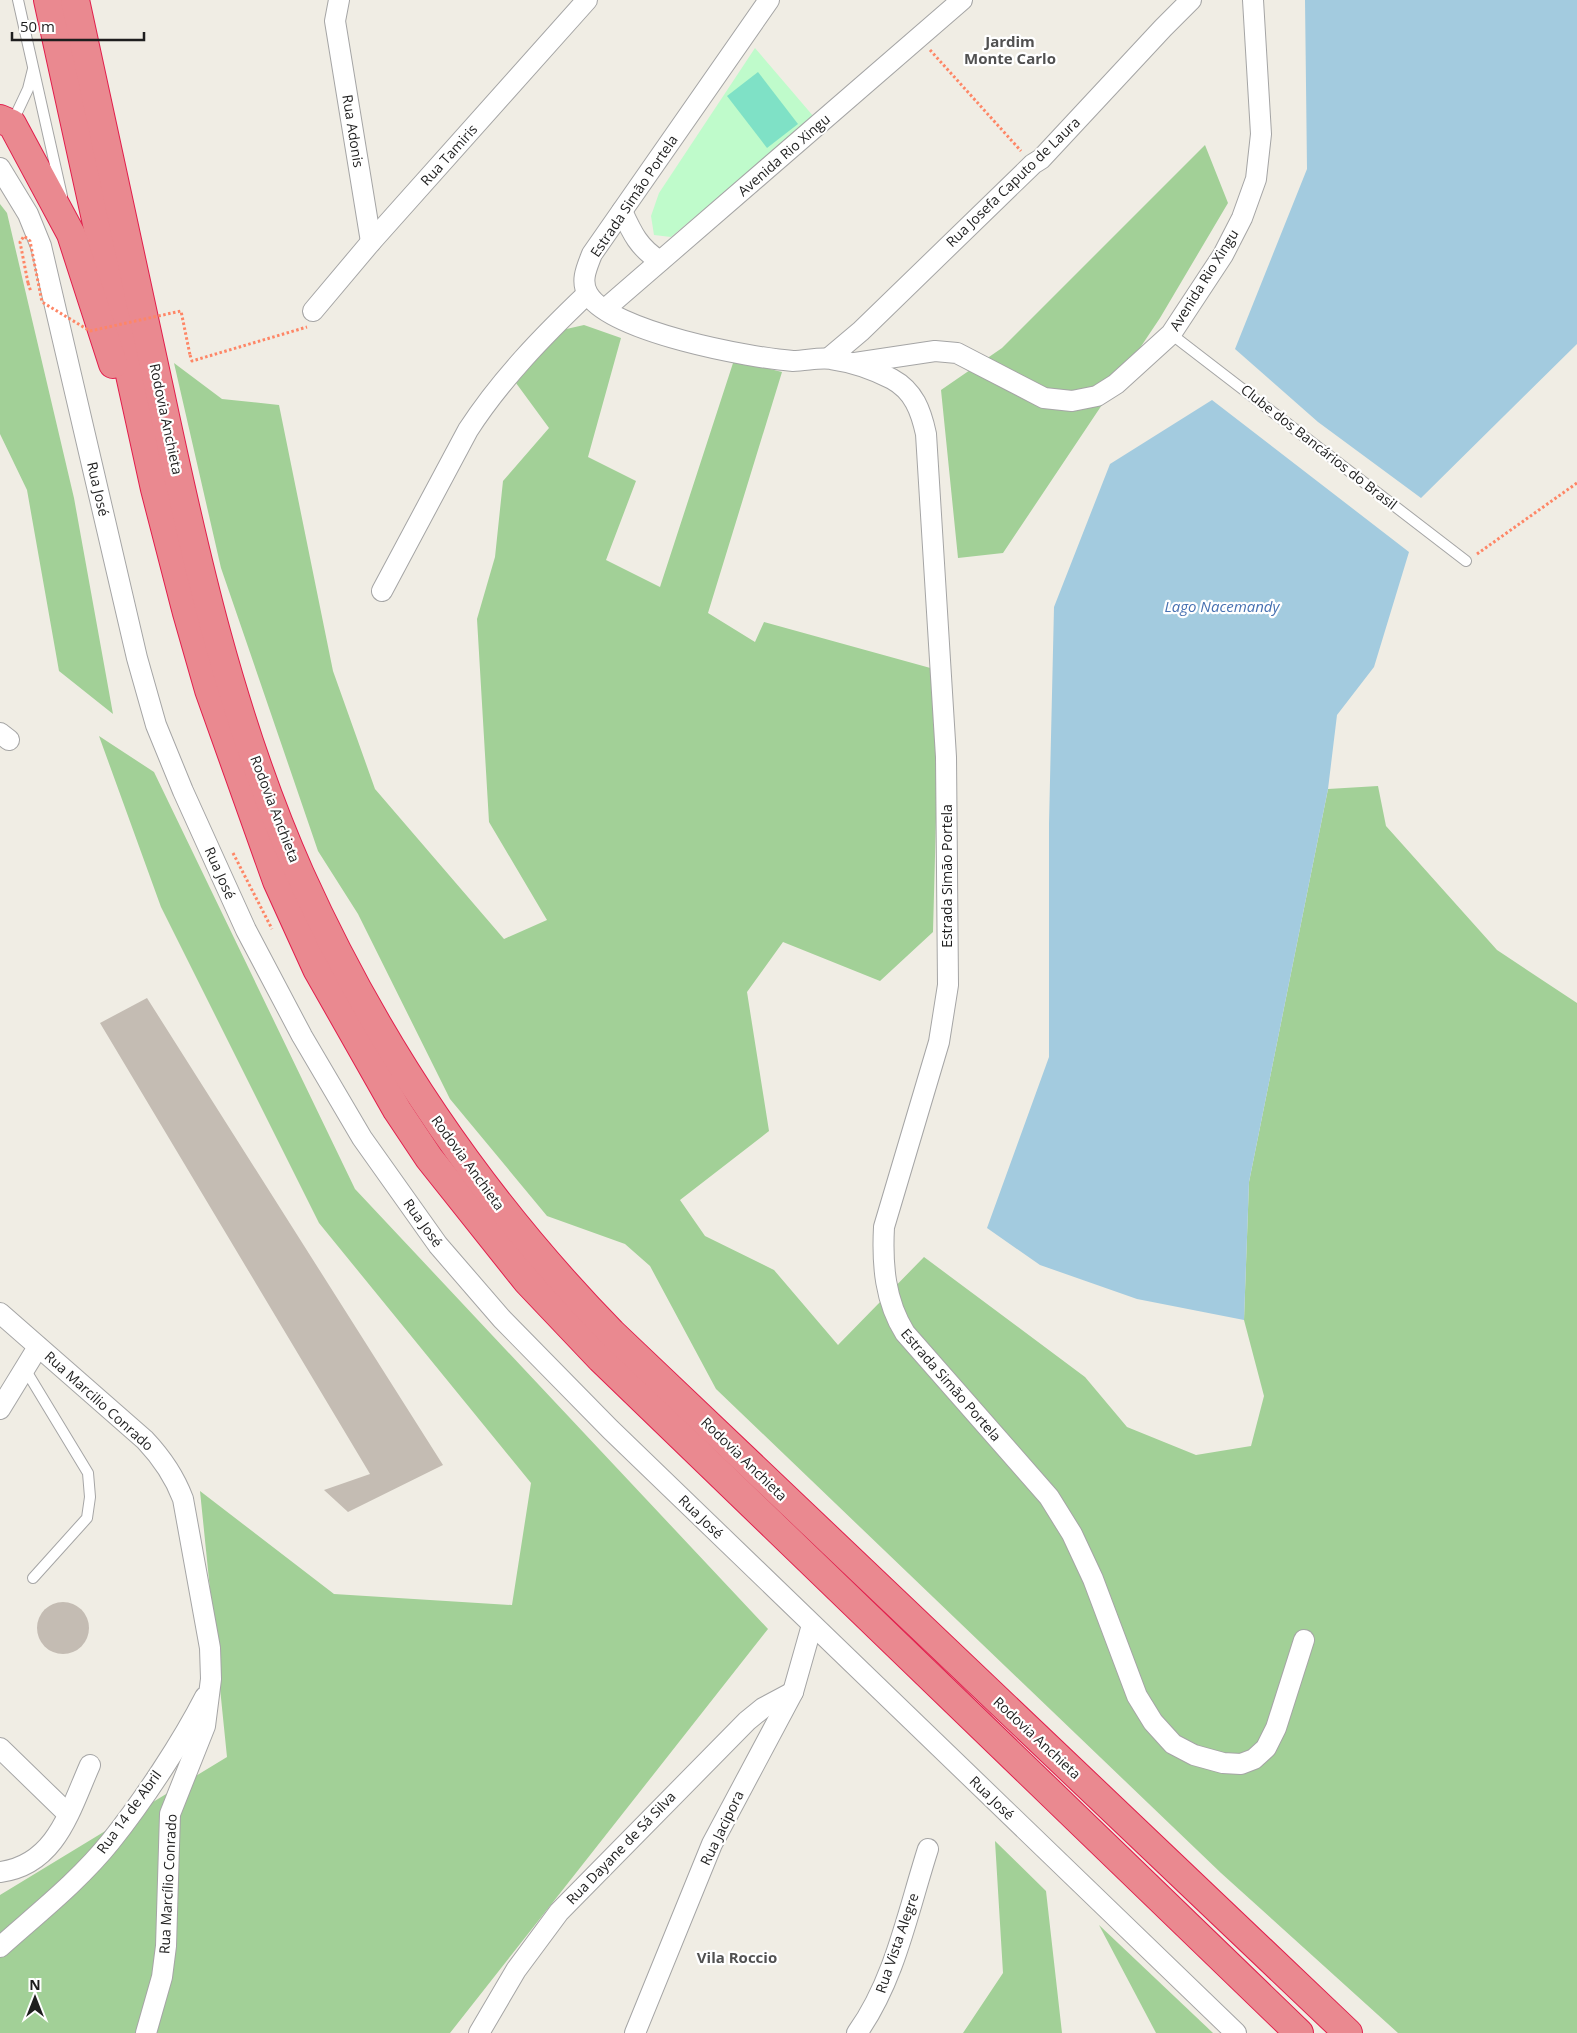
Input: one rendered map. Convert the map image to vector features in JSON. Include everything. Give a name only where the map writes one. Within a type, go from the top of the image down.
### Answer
[{"type":"highway","name":"Rodovia Anchieta","points":[[48,0],[155,488],[209,690],[276,881],[316,969],[397,1110],[429,1158],[527,1280],[601,1360],[1299,2033]]},
{"type":"highway","name":"Rodovia Anchieta","points":[[75,0],[186,516],[208,603],[252,749],[299,871],[340,958],[371,1016],[423,1101],[506,1214],[559,1278],[612,1333],[1348,2033]]},
{"type":"highway","points":[[6,122],[71,234],[155,488]]},
{"type":"street","name":"Rua Adonis","points":[[339,0],[335,21],[371,242]]},
{"type":"street","name":"Rua Tamiris","points":[[313,311],[371,242],[587,0]]},
{"type":"street","name":"Estrada Simão Portela","points":[[769,0],[592,254],[585,271],[584,283],[588,294],[605,309],[643,328],[678,340],[738,353],[794,361],[829,358],[855,364],[893,379],[910,393],[921,411],[926,434],[946,756],[946,995],[939,1042],[884,1227],[883,1248],[888,1300],[895,1317],[905,1333],[1049,1497],[1072,1534],[1093,1579],[1137,1696],[1153,1722],[1173,1744],[1194,1755],[1223,1763],[1241,1764],[1254,1759],[1266,1748],[1276,1728],[1304,1640]]},
{"type":"street","name":"Avenida Rio Xingu","points":[[605,309],[962,0]]},
{"type":"street","name":"Rua Josefa Caputo de Laura","points":[[829,358],[861,331],[1033,164],[1041,160],[1191,0]]},
{"type":"street","name":"Avenida Rio Xingu","points":[[855,364],[935,351],[957,353],[1044,398],[1072,401],[1097,396],[1116,384],[1171,334],[1223,254],[1242,218],[1256,179],[1261,134],[1253,0]]},
{"type":"street","name":"Rua José","points":[[0,168],[28,214],[41,246],[63,330],[137,658],[156,725],[182,791],[246,930],[302,1036],[362,1138],[438,1245],[502,1319],[610,1429],[1236,2033]]},
{"type":"street","points":[[622,211],[637,242],[647,253],[660,261]]},
{"type":"street","points":[[382,591],[468,430],[484,404],[502,382],[588,294]]},
{"type":"street","name":"Rua Marcilio Conrado","points":[[0,1313],[145,1440],[162,1459],[176,1480],[182,1499],[210,1648],[211,1679]]},
{"type":"street","points":[[0,1409],[38,1347]]},
{"type":"street","name":"Rua Jacipora","points":[[635,2033],[712,1844],[793,1692],[812,1625]]},
{"type":"street","name":"Rua 14 de Abril","points":[[0,1947],[63,1890],[111,1841],[194,1717],[211,1679]]},
{"type":"street","name":"Rua Marcílio Conrado","points":[[146,2033],[161,1984],[166,1946],[170,1814],[206,1726],[211,1679]]},
{"type":"street","name":"Rua Dayane de Sá Silva","points":[[479,2033],[516,1970],[558,1912],[747,1721],[763,1708],[793,1692]]},
{"type":"street","points":[[0,1748],[68,1814]]},
{"type":"street","points":[[0,1872],[13,1870],[40,1856],[53,1843],[90,1765]]},
{"type":"street","name":"Rua Vista Alegre","points":[[857,2033],[880,1996],[890,1972],[928,1849]]},
{"type":"lane","points":[[18,0],[71,234]]},
{"type":"lane","points":[[6,122],[28,89],[34,66]]},
{"type":"lane","name":"Clube dos Bancários do Brasil","points":[[1171,334],[1466,561]]},
{"type":"lane","points":[[25,1370],[88,1473],[90,1497],[87,1518],[33,1578]]},
{"type":"path","points":[[920,38],[1033,164]]},
{"type":"path","points":[[28,283],[20,242],[24,236],[30,241],[42,302],[90,332],[181,312],[192,361],[306,329],[313,311]]},
{"type":"path","points":[[1466,561],[1577,483]]},
{"type":"green space","points":[[755,48],[814,117],[671,237],[654,235],[651,216],[659,193]]},
{"type":"green space","points":[[758,72],[798,124],[767,148],[727,96]]},
{"type":"green space","points":[[1205,145],[1228,203],[1160,318],[1003,553],[958,558],[941,390],[1002,348]]},
{"type":"green space","points":[[0,204],[7,213],[74,498],[113,714],[59,671],[27,490],[0,434]]},
{"type":"green space","points":[[584,325],[621,338],[588,457],[636,481],[606,560],[660,587],[734,360],[782,372],[708,613],[755,642],[764,622],[934,669],[939,705],[933,932],[880,981],[783,942],[747,992],[769,1131],[680,1200],[705,1236],[774,1270],[838,1345],[924,1257],[1085,1377],[1127,1427],[1196,1455],[1251,1446],[1264,1396],[1244,1320],[1249,1182],[1328,789],[1378,786],[1386,826],[1497,950],[1577,1003],[1577,2033],[1398,2033],[1221,1873],[716,1389],[650,1266],[625,1244],[547,1216],[450,1099],[358,914],[318,851],[221,568],[174,363],[222,399],[279,405],[333,671],[375,789],[504,939],[547,920],[489,822],[477,619],[495,557],[503,481],[549,428],[516,383],[562,330]]},
{"type":"green space","points":[[99,736],[154,772],[355,1189],[768,1629],[450,2033],[0,2033],[0,1895],[227,1757],[200,1491],[334,1594],[512,1605],[531,1483],[319,1223],[161,907]]},
{"type":"green space","points":[[995,1841],[1046,1891],[1062,2033],[963,2033],[1003,1973]]},
{"type":"green space","points":[[1099,1925],[1213,2033],[1156,2033]]},
{"type":"water","points":[[1305,0],[1577,0],[1577,344],[1421,498],[1318,422],[1235,349],[1307,169]]},
{"type":"water","name":"Lago Nacemandy","points":[[1212,400],[1409,552],[1374,667],[1337,715],[1328,789],[1249,1182],[1244,1320],[1137,1299],[1040,1265],[987,1228],[1049,1057],[1049,824],[1054,607],[1110,464]]},
{"type":"building","points":[[147,998],[443,1465],[348,1512],[324,1490],[370,1474],[100,1023]]},
{"type":"building","points":[[63,1602],[73,1604],[81,1610],[87,1618],[89,1628],[87,1638],[81,1646],[73,1652],[63,1654],[53,1652],[45,1646],[39,1638],[37,1628],[39,1618],[45,1610],[53,1604]]},
{"type":"district","name":"Jardim Monte Carlo","points":[[1010,50]]},
{"type":"district","name":"Vila Roccio","points":[[737,1958]]}]
